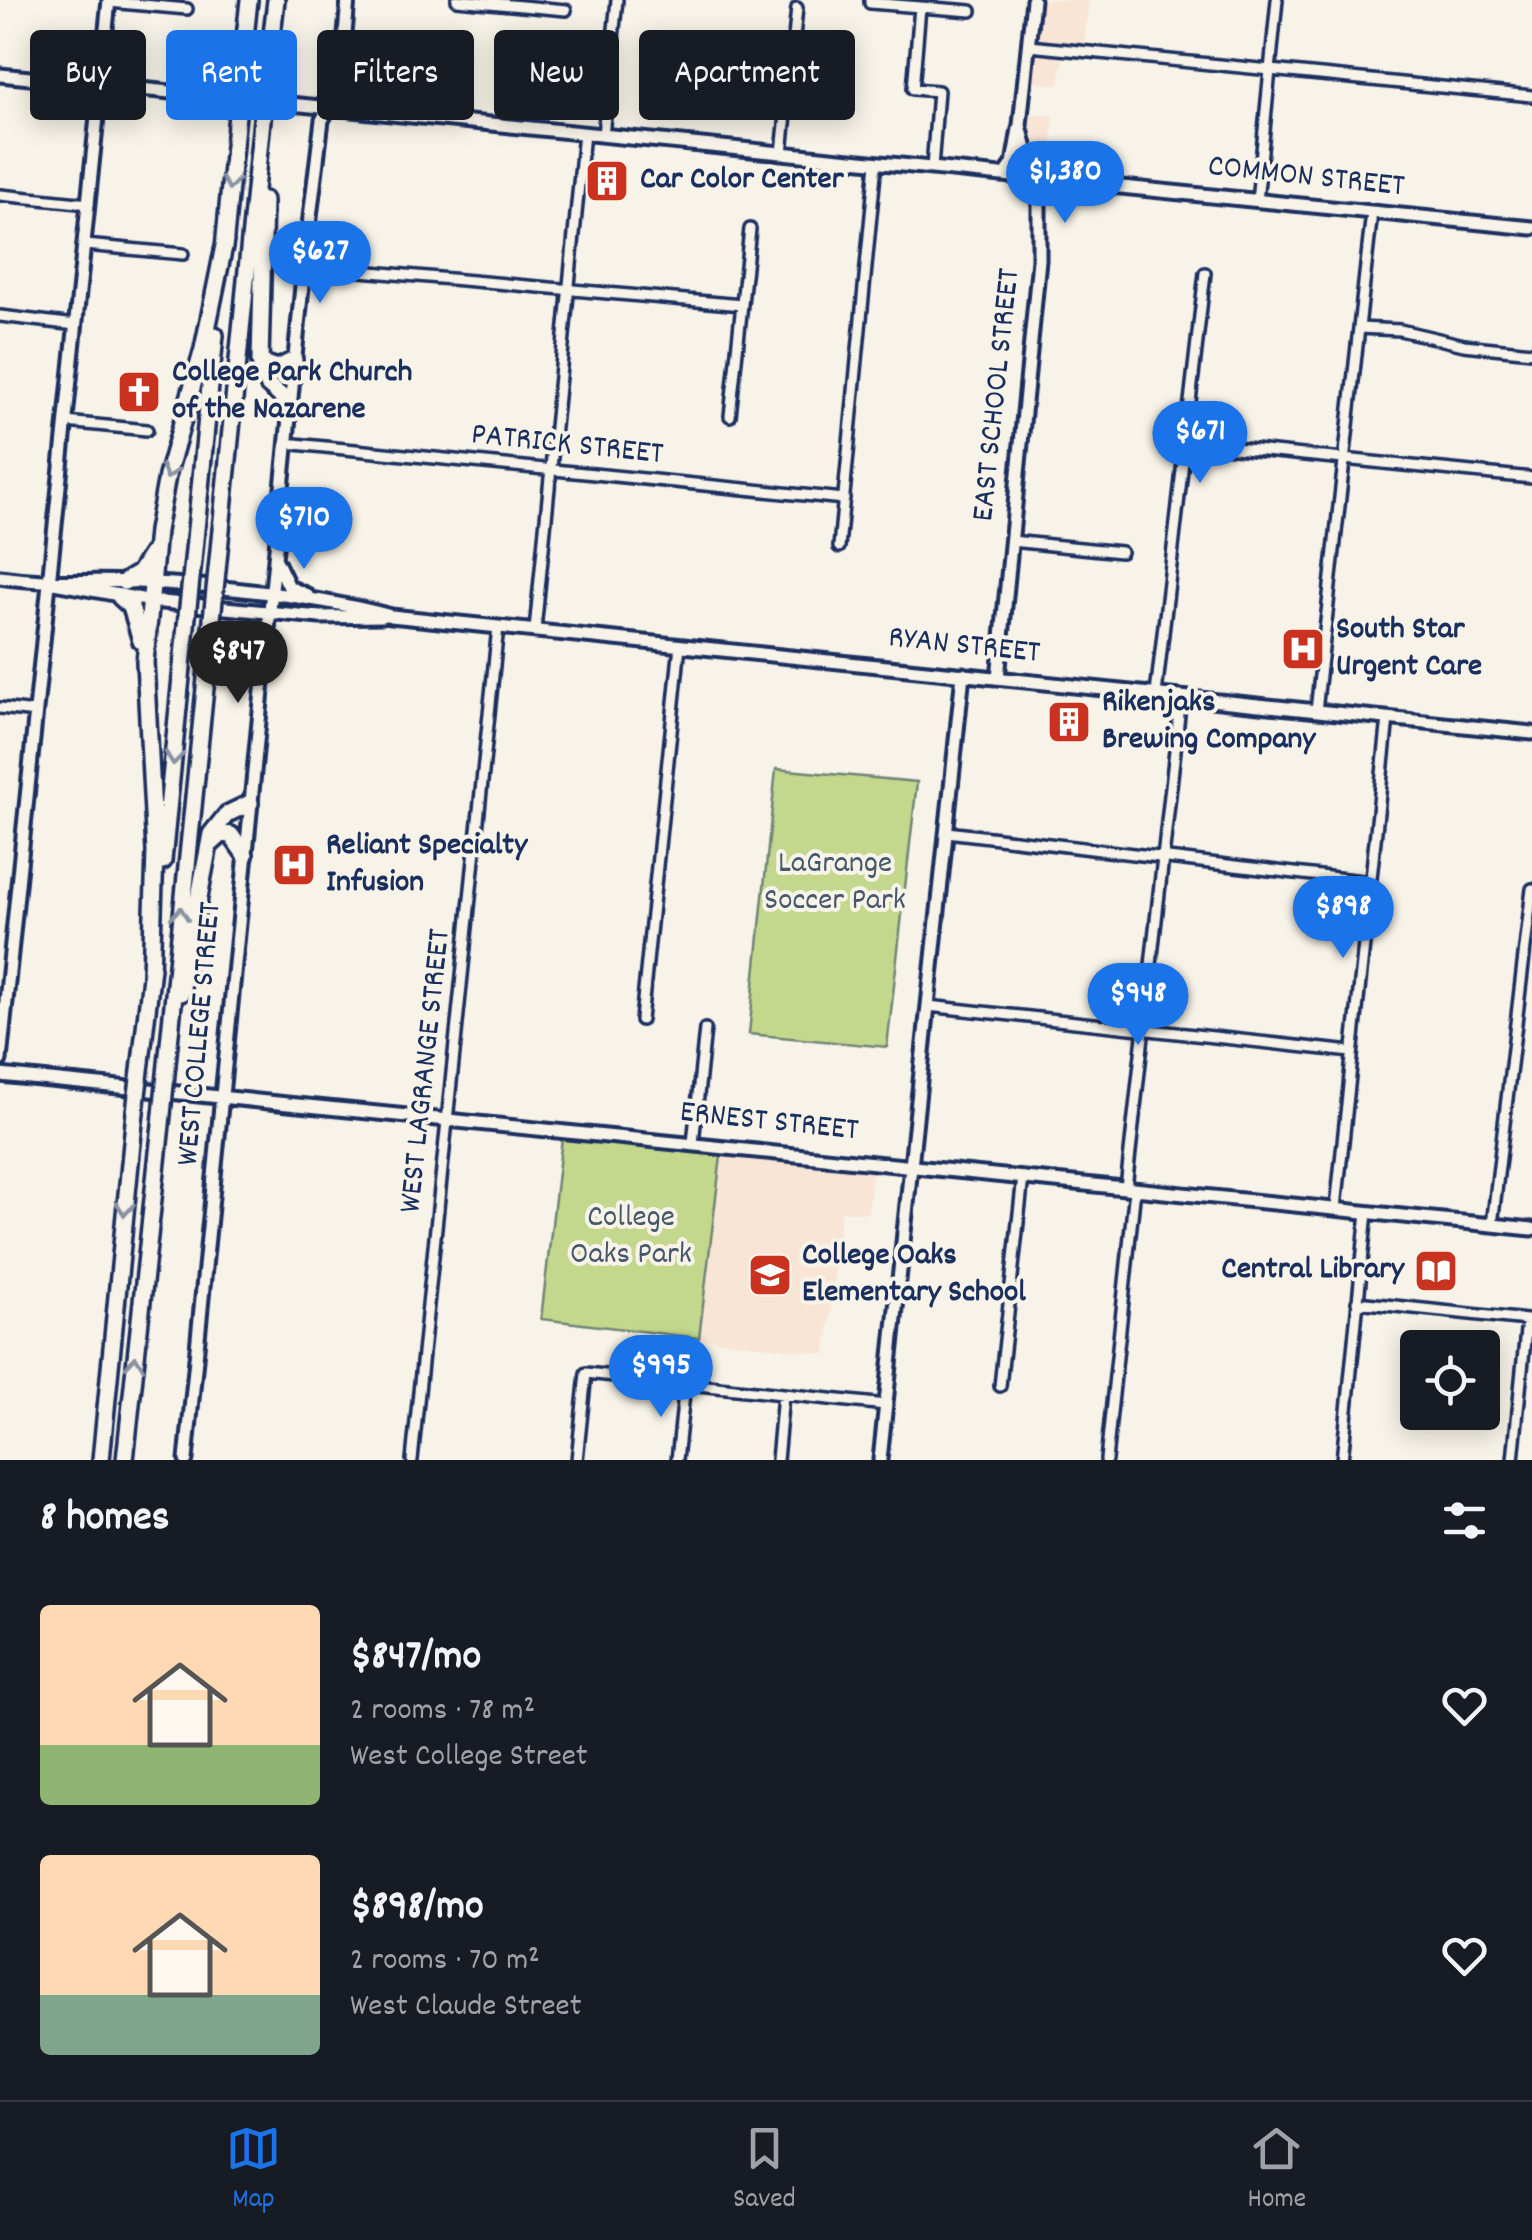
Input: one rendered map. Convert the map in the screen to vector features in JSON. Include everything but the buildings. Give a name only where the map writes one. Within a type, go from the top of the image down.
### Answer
[{"type":"highway","points":[[102,1460],[248,0]]},
{"type":"highway","points":[[125,1460],[276,0]]},
{"type":"highway","points":[[262,130],[265,156],[260,362],[268,385],[290,404]]},
{"type":"highway","points":[[151,976],[154,852],[145,672],[136,618],[122,589],[146,566],[203,350],[225,241]]},
{"type":"highway","points":[[260,362],[278,368],[294,360]]},
{"type":"highway","points":[[145,672],[156,530]]},
{"type":"highway","points":[[169,1046],[198,914],[208,847],[217,824],[227,814],[250,803]]},
{"type":"highway","points":[[208,847],[216,837],[227,834],[234,837],[246,855]]},
{"type":"street","name":"WEST COLLEGE STREET","points":[[345,30],[348,0]]},
{"type":"street","points":[[457,0],[566,10]]},
{"type":"street","points":[[603,135],[616,0]]},
{"type":"street","name":"EAST SCHOOL STREET","points":[[998,678],[1040,260],[1040,202],[1020,125],[1033,0]]},
{"type":"street","points":[[1257,200],[1277,0]]},
{"type":"street","points":[[106,30],[109,1],[187,9]]},
{"type":"street","points":[[870,2],[971,11]]},
{"type":"street","points":[[920,7],[913,89],[938,92],[932,168]]},
{"type":"street","points":[[782,153],[796,8]]},
{"type":"street","points":[[1029,46],[1532,96]]},
{"type":"street","name":"COMMON STREET","points":[[0,75],[30,78]]},
{"type":"street","name":"COMMON STREET","points":[[146,90],[317,107]]},
{"type":"street","points":[[0,1060],[97,120]]},
{"type":"street","name":"WEST COLLEGE STREET","points":[[186,1460],[269,596],[322,120]]},
{"type":"street","name":"COMMON STREET","points":[[452,120],[1532,228]]},
{"type":"street","points":[[1006,174],[1013,164],[1020,125]]},
{"type":"street","points":[[535,630],[584,133]]},
{"type":"street","points":[[839,547],[876,163]]},
{"type":"street","points":[[1040,260],[1048,191],[1054,181]]},
{"type":"street","points":[[0,195],[89,204]]},
{"type":"street","points":[[1316,711],[1372,212]]},
{"type":"street","points":[[730,416],[750,229]]},
{"type":"street","points":[[85,245],[183,254]]},
{"type":"street","points":[[304,266],[742,305]]},
{"type":"street","points":[[1156,694],[1205,273]]},
{"type":"street","points":[[0,316],[76,325]]},
{"type":"street","points":[[1359,328],[1400,330],[1464,345],[1532,352]]},
{"type":"street","points":[[66,422],[146,430]]},
{"type":"street","name":"PATRICK STREET","points":[[285,443],[844,499]]},
{"type":"street","points":[[1185,443],[1532,478]]},
{"type":"street","points":[[1011,541],[1121,552]]},
{"type":"street","points":[[274,553],[289,587],[325,601]]},
{"type":"street","name":"RYAN STREET","points":[[0,577],[122,589],[152,584],[325,601],[391,616]]},
{"type":"street","name":"RYAN STREET","points":[[122,589],[152,601],[320,617],[391,616],[498,626],[1532,733]]},
{"type":"street","name":"WEST LAGRANGE STREET","points":[[412,1460],[498,626]]},
{"type":"street","points":[[641,1020],[680,645]]},
{"type":"street","points":[[880,1460],[963,674]]},
{"type":"street","points":[[1106,1460],[1144,1029],[1181,697]]},
{"type":"street","points":[[0,708],[36,712]]},
{"type":"street","points":[[1336,1208],[1388,718]]},
{"type":"street","points":[[947,832],[1371,882]]},
{"type":"street","points":[[1492,1225],[1532,889]]},
{"type":"street","points":[[928,1006],[1352,1052]]},
{"type":"street","points":[[693,1143],[704,1029]]},
{"type":"street","name":"ERNEST STREET","points":[[0,1074],[1532,1229]]},
{"type":"street","points":[[1000,1386],[1023,1177]]},
{"type":"street","points":[[1341,1460],[1367,1212]]},
{"type":"street","points":[[1358,1302],[1527,1320],[1513,1460]]},
{"type":"street","points":[[577,1460],[586,1373],[886,1405]]},
{"type":"street","points":[[677,1460],[684,1384]]},
{"type":"street","points":[[776,1460],[784,1395]]},
{"type":"shaded area","points":[[1038,0],[1089,0],[1083,56],[1063,54],[1059,85],[1029,82]]},
{"type":"shaded area","points":[[1026,113],[1054,116],[1049,174],[1021,171]]},
{"type":"shaded area","name":"College Oaks Elementary School","points":[[721,1156],[872,1171],[868,1213],[841,1211],[826,1354],[699,1338]]},
{"type":"green space","name":"LaGrange Soccer Park","points":[[776,769],[917,782],[887,1047],[749,1034]]},
{"type":"green space","name":"College Oaks Park","points":[[562,1138],[721,1156],[699,1338],[541,1319]]},
{"type":"place","name":"Car Color Center","points":[[607,181]]},
{"type":"place","name":"College Park Church of the Nazarene","points":[[139,392]]},
{"type":"place","name":"South Star Urgent Care","points":[[1303,649]]},
{"type":"place","name":"Rikenjaks Brewing Company","points":[[1069,722]]},
{"type":"place","name":"Reliant Specialty Infusion","points":[[294,865]]},
{"type":"place","name":"Central Library","points":[[1436,1271]]},
{"type":"place","name":"College Oaks Elementary School","points":[[770,1275]]}]
